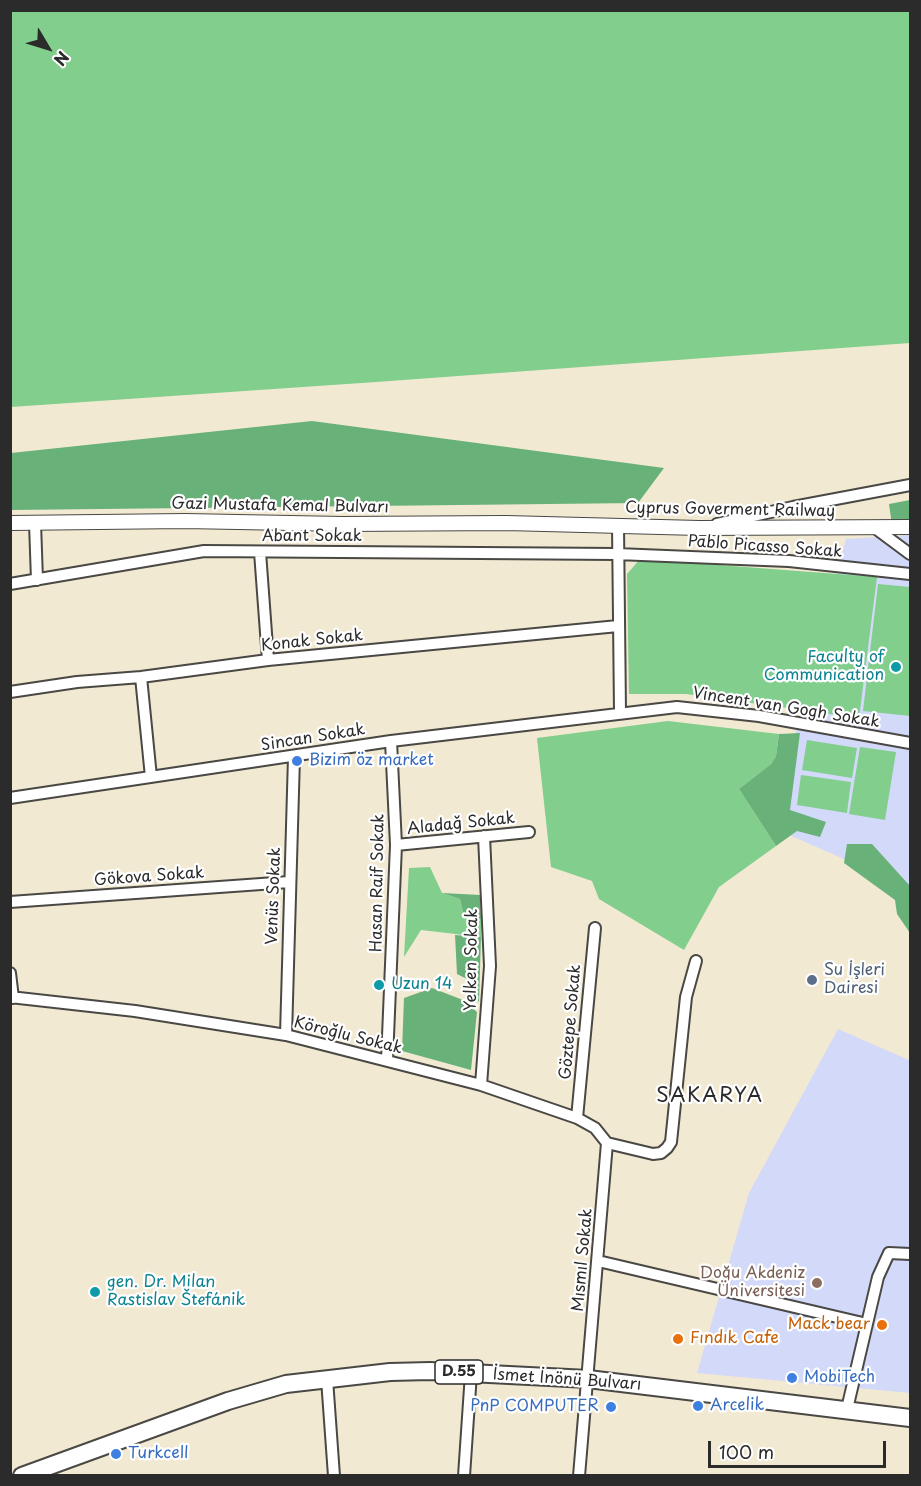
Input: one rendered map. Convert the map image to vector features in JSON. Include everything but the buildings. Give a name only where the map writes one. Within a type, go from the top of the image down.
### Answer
[{"type":"main road","name":"Gazi Mustafa Kemal Bulvarı","points":[[10,524],[185,521],[549,524]]},
{"type":"main road","name":"Cyprus Goverment Railway","points":[[549,524],[699,528],[910,527]]},
{"type":"main road","name":"İsmet İnönü Bulvarı","points":[[22,1476],[228,1401],[286,1384],[390,1372],[471,1373],[588,1379],[910,1418]]},
{"type":"street","points":[[699,528],[793,507],[910,485]]},
{"type":"street","points":[[35,523],[37,580]]},
{"type":"street","points":[[618,525],[620,712]]},
{"type":"street","points":[[875,528],[910,554]]},
{"type":"street","name":"Abant Sokak","points":[[10,584],[204,551],[617,554]]},
{"type":"street","points":[[260,552],[268,660]]},
{"type":"street","name":"Pablo Picasso Sokak","points":[[617,554],[789,561],[910,574]]},
{"type":"street","name":"Konak Sokak","points":[[10,692],[77,682],[141,678],[268,660],[618,626]]},
{"type":"street","points":[[141,678],[151,777]]},
{"type":"street","name":"Vincent van Gogh Sokak","points":[[620,712],[677,707],[714,710],[910,743]]},
{"type":"street","name":"Sincan Sokak","points":[[10,798],[391,741],[620,712]]},
{"type":"street","name":"Hasan Raif Sokak","points":[[387,1060],[396,845],[391,741]]},
{"type":"street","name":"Venüs Sokak","points":[[286,1035],[294,757]]},
{"type":"street","name":"Aladağ Sokak","points":[[396,845],[529,832]]},
{"type":"street","name":"Yelken Sokak","points":[[481,1085],[490,966],[484,836]]},
{"type":"street","name":"Gökova Sokak","points":[[10,902],[290,882]]},
{"type":"street","name":"Göztepe Sokak","points":[[577,1118],[595,928]]},
{"type":"street","name":"Köroğlu Sokak","points":[[12,998],[135,1011],[286,1035],[481,1085],[577,1118],[595,1128],[607,1143],[653,1154],[661,1153],[671,1142],[686,997],[696,961]]},
{"type":"street","points":[[10,973],[12,998]]},
{"type":"street","name":"Mısmıl Sokak","points":[[579,1476],[607,1143]]},
{"type":"street","points":[[847,1409],[878,1277],[889,1253],[910,1254]]},
{"type":"street","points":[[598,1261],[867,1324]]},
{"type":"street","points":[[464,1476],[471,1373]]},
{"type":"street","points":[[327,1379],[334,1476]]},
{"type":"shaded area","points":[[910,535],[910,888],[771,827],[846,539]]},
{"type":"shaded area","name":"Doğu Akdeniz Üniversitesi","points":[[838,1029],[910,1059],[910,1393],[697,1373],[749,1193]]},
{"type":"green space","points":[[11,10],[910,11],[910,343],[11,407]]},
{"type":"green space","points":[[312,421],[664,468],[638,503],[11,510],[11,453]]},
{"type":"green space","points":[[910,500],[910,522],[892,525],[889,504]]},
{"type":"green space","points":[[640,559],[877,577],[859,718],[686,694],[629,694],[627,574]]},
{"type":"green space","points":[[878,584],[910,587],[910,716],[863,711]]},
{"type":"green space","points":[[668,721],[779,734],[776,756],[771,764],[739,789],[776,846],[719,887],[684,950],[599,899],[592,881],[551,867],[537,738]]},
{"type":"green space","points":[[800,733],[790,810],[826,822],[820,837],[797,831],[776,846],[739,789],[771,764],[776,756],[779,734]]},
{"type":"green space","points":[[807,740],[857,748],[852,778],[802,770]]},
{"type":"green space","points":[[860,747],[896,752],[885,820],[849,814]]},
{"type":"green space","points":[[801,775],[851,782],[847,813],[797,805]]},
{"type":"green space","points":[[847,844],[872,844],[910,886],[910,933],[897,914],[895,900],[844,863]]},
{"type":"green space","points":[[430,867],[442,893],[460,899],[463,912],[481,919],[481,937],[421,930],[404,957],[409,868]]},
{"type":"green space","points":[[442,893],[480,895],[481,919],[463,912],[460,899]]},
{"type":"green space","points":[[455,935],[481,937],[479,1002],[467,986],[469,980],[457,974]]},
{"type":"green space","points":[[432,988],[463,1000],[477,1012],[471,1070],[402,1051],[404,998]]},
{"type":"place","name":"Faculty of Communication","points":[[896,667]]},
{"type":"place","name":"Bizim öz market","points":[[297,761]]},
{"type":"place","name":"Su İşleri Dairesi","points":[[812,980]]},
{"type":"place","name":"Uzun 14","points":[[379,985]]},
{"type":"place","name":"Doğu Akdeniz Üniversitesi","points":[[817,1283]]},
{"type":"place","name":"gen. Dr. Milan Rastislav Štefánik","points":[[95,1292]]},
{"type":"place","name":"Mack bear","points":[[882,1325]]},
{"type":"place","name":"Fındık Cafe","points":[[678,1339]]},
{"type":"place","name":"MobiTech","points":[[792,1378]]},
{"type":"place","name":"Arcelik","points":[[698,1406]]},
{"type":"place","name":"PnP COMPUTER","points":[[611,1407]]},
{"type":"place","name":"Turkcell","points":[[116,1454]]},
{"type":"district","name":"SAKARYA","points":[[710,1096]]}]
